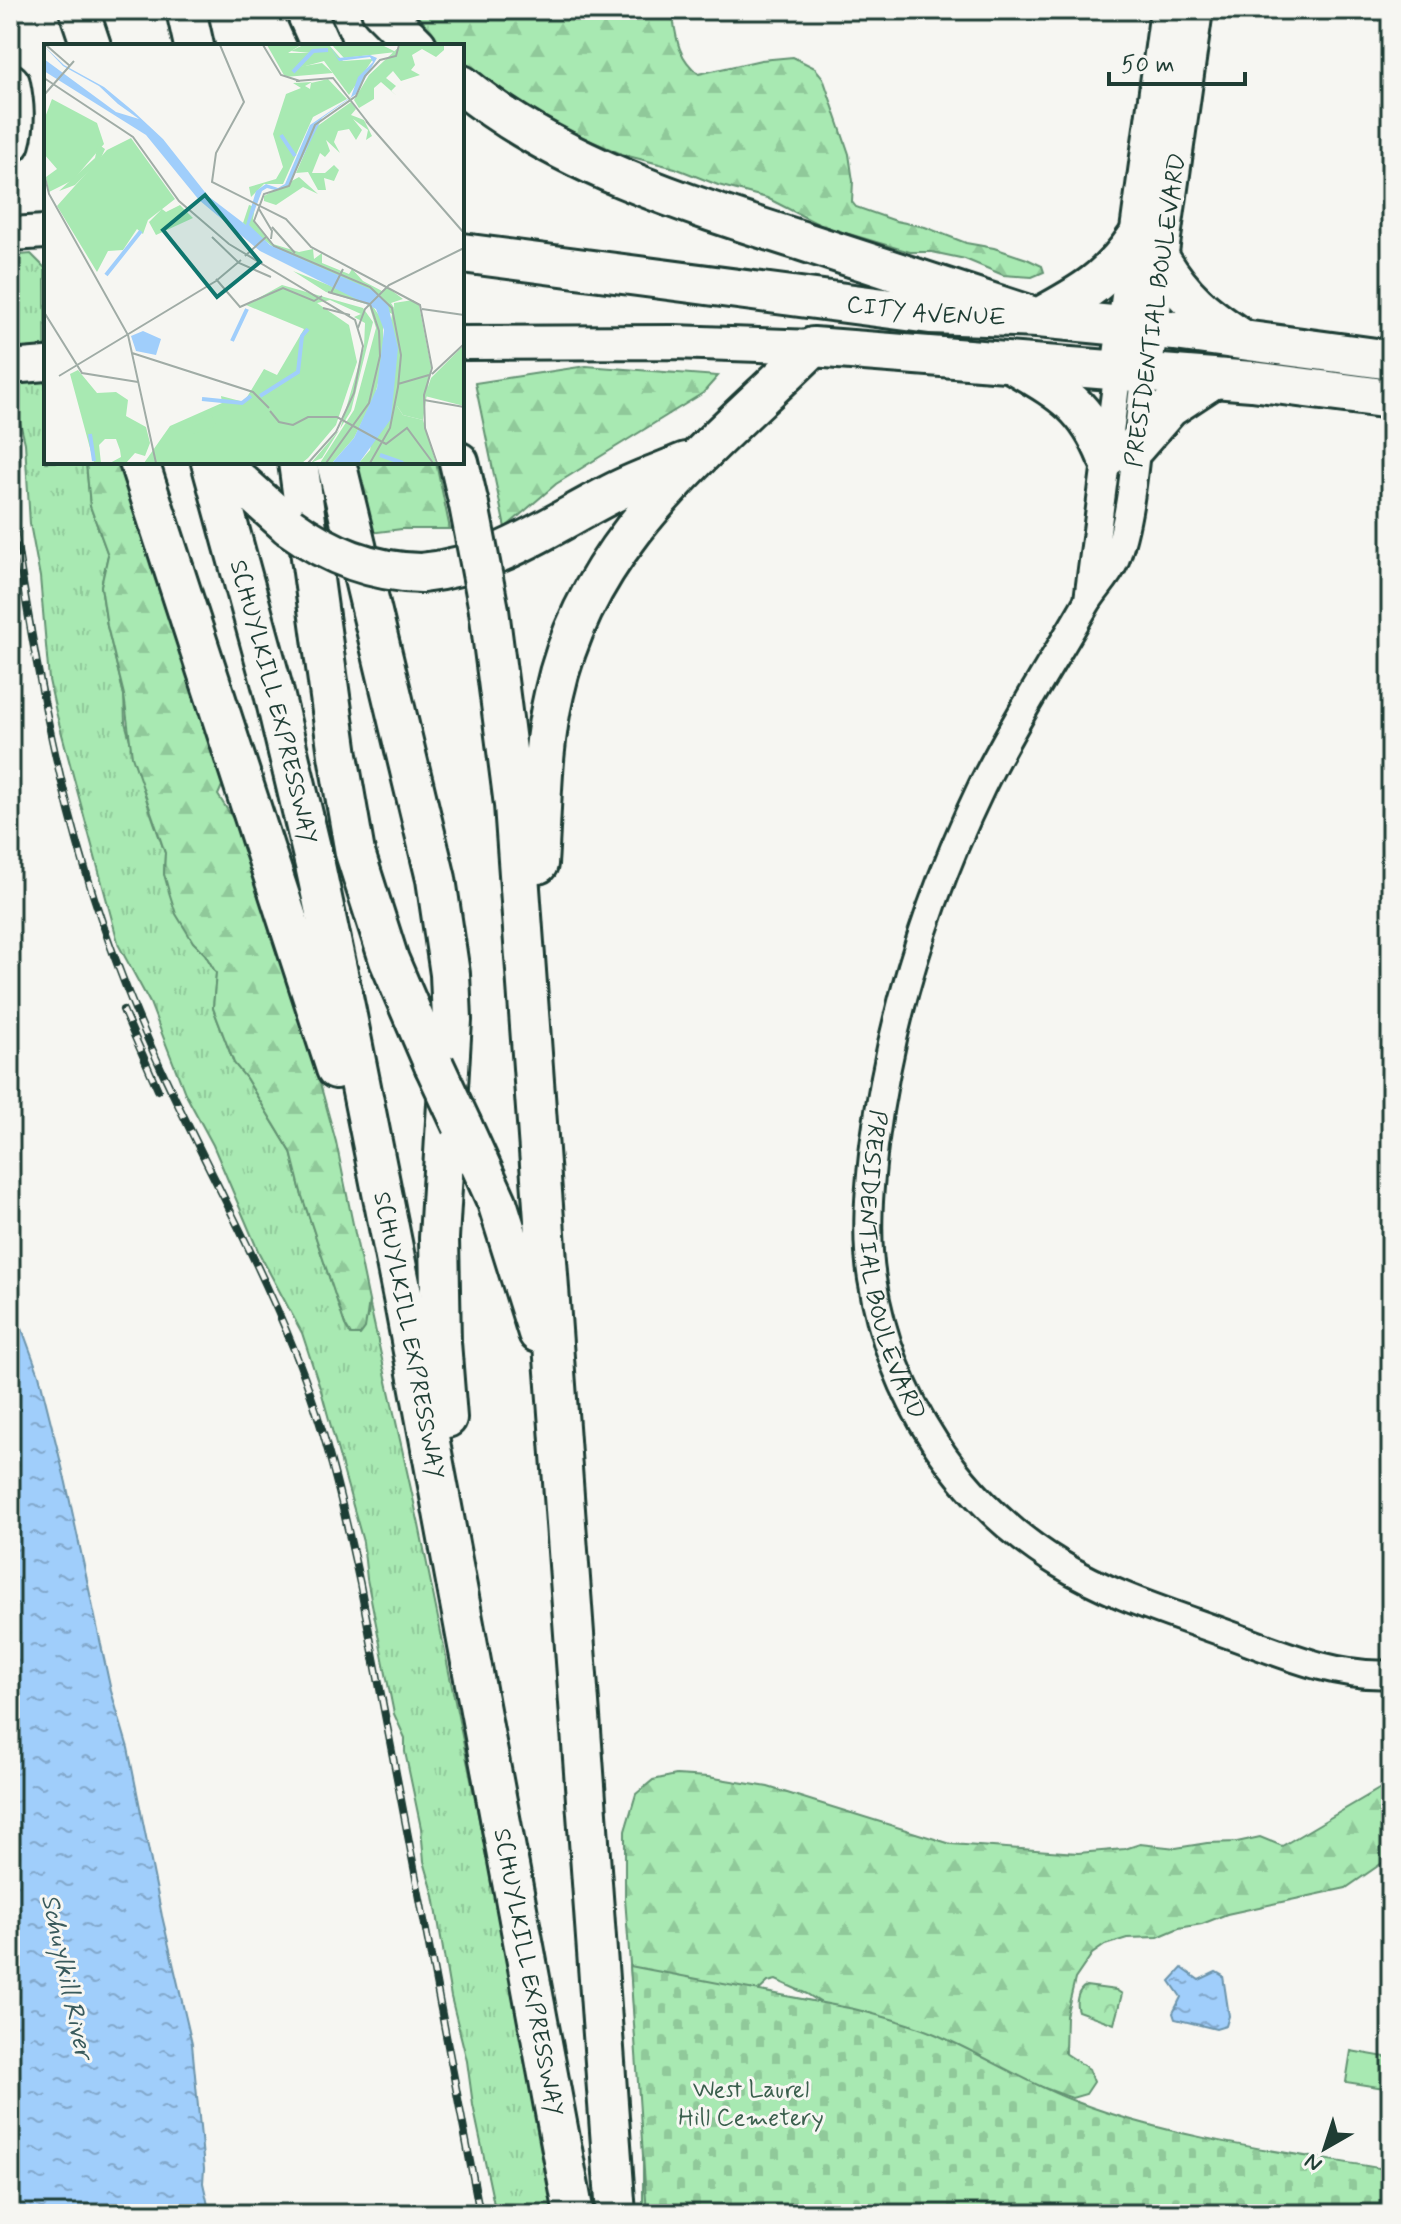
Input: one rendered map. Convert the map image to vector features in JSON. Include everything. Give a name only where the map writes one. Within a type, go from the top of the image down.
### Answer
[{"type":"highway","points":[[79,10],[90,44]]},
{"type":"highway","points":[[186,10],[194,44]]},
{"type":"highway","points":[[305,10],[320,44]]},
{"type":"highway","points":[[381,10],[415,44]]},
{"type":"highway","points":[[10,83],[14,105],[10,143]]},
{"type":"highway","points":[[464,86],[547,140],[665,194],[1038,318],[1150,249],[1196,308],[1244,341]]},
{"type":"highway","name":"CITY AVENUE","points":[[464,252],[930,314],[1038,318],[1391,360]]},
{"type":"highway","points":[[529,1011],[548,724],[562,662],[579,620],[604,570],[636,525],[696,457],[767,394],[813,347]]},
{"type":"highway","name":"CITY AVENUE","points":[[813,347],[1297,386],[1391,399]]},
{"type":"highway","points":[[1009,362],[1074,403],[1094,428],[1121,452],[1169,408],[1213,379]]},
{"type":"highway","points":[[220,464],[289,526],[329,552],[353,562],[399,573],[421,573],[456,568],[490,558],[610,494],[696,457]]},
{"type":"highway","points":[[140,464],[330,1047],[404,1303]]},
{"type":"highway","name":"SCHUYLKILL EXPRESSWAY","points":[[212,464],[273,689],[315,865],[404,1303],[574,2214]]},
{"type":"highway","points":[[298,464],[338,755],[355,853],[389,960],[497,1202],[557,1393]]},
{"type":"highway","points":[[336,464],[436,879],[450,974],[452,1020],[439,1292],[464,1626]]},
{"type":"highway","points":[[459,464],[489,610],[514,805],[616,2214]]},
{"type":"main road","name":"PRESIDENTIAL BOULEVARD","points":[[1150,249],[1167,10]]},
{"type":"main road","name":"PRESIDENTIAL BOULEVARD","points":[[1132,372],[1150,249],[1196,10]]},
{"type":"main road","name":"CITY AVENUE","points":[[464,343],[674,342],[813,347]]},
{"type":"main road","points":[[10,367],[44,364]]},
{"type":"street","name":"PRESIDENTIAL BOULEVARD","points":[[1132,372],[1121,452],[1088,600],[982,786],[941,877],[905,989],[881,1098],[869,1202],[871,1276],[887,1344],[916,1412],[962,1481],[995,1516],[1042,1553],[1077,1574],[1129,1598],[1307,1662],[1357,1674],[1391,1674]]},
{"type":"green space","points":[[404,10],[672,10],[682,54],[699,74],[761,60],[793,57],[815,68],[823,78],[849,154],[852,202],[856,207],[925,227],[966,243],[1027,259],[1042,266],[1044,272],[1032,277],[1003,275],[965,259],[932,252],[910,252],[822,226],[767,198],[624,155],[561,128],[490,84],[464,64],[464,44],[440,44]]},
{"type":"green space","points":[[31,254],[44,267],[44,464],[86,464],[90,506],[108,555],[101,586],[124,695],[125,722],[165,853],[164,874],[193,942],[205,954],[216,973],[213,1008],[234,1063],[291,1152],[302,1196],[345,1324],[368,1318],[369,1301],[419,1525],[492,1883],[554,2214],[496,2214],[467,2061],[451,1997],[434,1896],[424,1861],[405,1738],[394,1714],[367,1579],[363,1542],[322,1394],[302,1333],[259,1253],[213,1145],[185,1093],[150,1003],[119,946],[49,680],[40,577],[30,524],[25,443],[10,381],[10,256]]},
{"type":"green space","points":[[586,366],[718,376],[703,393],[556,484],[505,528],[475,383]]},
{"type":"green space","points":[[86,464],[123,464],[222,776],[218,795],[237,825],[306,1032],[336,1142],[369,1301],[365,1328],[360,1335],[351,1335],[345,1325],[302,1196],[291,1152],[234,1063],[213,1008],[216,973],[176,914],[164,874],[165,853],[132,756],[124,695],[101,586],[108,555],[90,506]]},
{"type":"green space","points":[[355,464],[436,464],[450,529],[370,533]]},
{"type":"green space","points":[[676,1775],[768,1787],[951,1844],[1078,1853],[1125,1849],[1140,1844],[1176,1848],[1260,1837],[1282,1846],[1391,1782],[1391,1857],[1346,1888],[1227,1914],[1158,1937],[1127,1938],[1105,1945],[1092,1954],[1075,1979],[1066,2016],[1065,2053],[1089,2069],[1094,2082],[1086,2094],[1072,2098],[850,2021],[807,1994],[776,1980],[768,1982],[751,1998],[720,2214],[643,2214],[643,2136],[625,1898],[625,1831],[636,1794],[653,1780]]},
{"type":"green space","name":"West Laurel Hill Cemetery","points":[[630,1966],[854,2009],[895,2020],[953,2042],[1059,2095],[1154,2126],[1232,2144],[1391,2170],[1391,2214],[647,2214]]},
{"type":"green space","points":[[1086,1986],[1116,1990],[1122,1994],[1114,2024],[1078,2011],[1078,1997]]},
{"type":"green space","points":[[1351,2051],[1391,2058],[1391,2089],[1346,2082]]},
{"type":"water","name":"Schuylkill River","points":[[10,1296],[39,1375],[111,1691],[128,1748],[192,2044],[203,2183],[210,2214],[10,2214]]},
{"type":"water","points":[[1182,1968],[1199,1980],[1216,1972],[1223,1976],[1229,2016],[1226,2026],[1216,2029],[1175,2019],[1173,2013],[1181,1997],[1170,1981]]},
{"type":"railway","points":[[10,499],[52,740],[100,916],[140,1022],[275,1304],[295,1352],[332,1466],[360,1584],[480,2214]]},
{"type":"railway","points":[[123,1010],[158,1090]]}]
